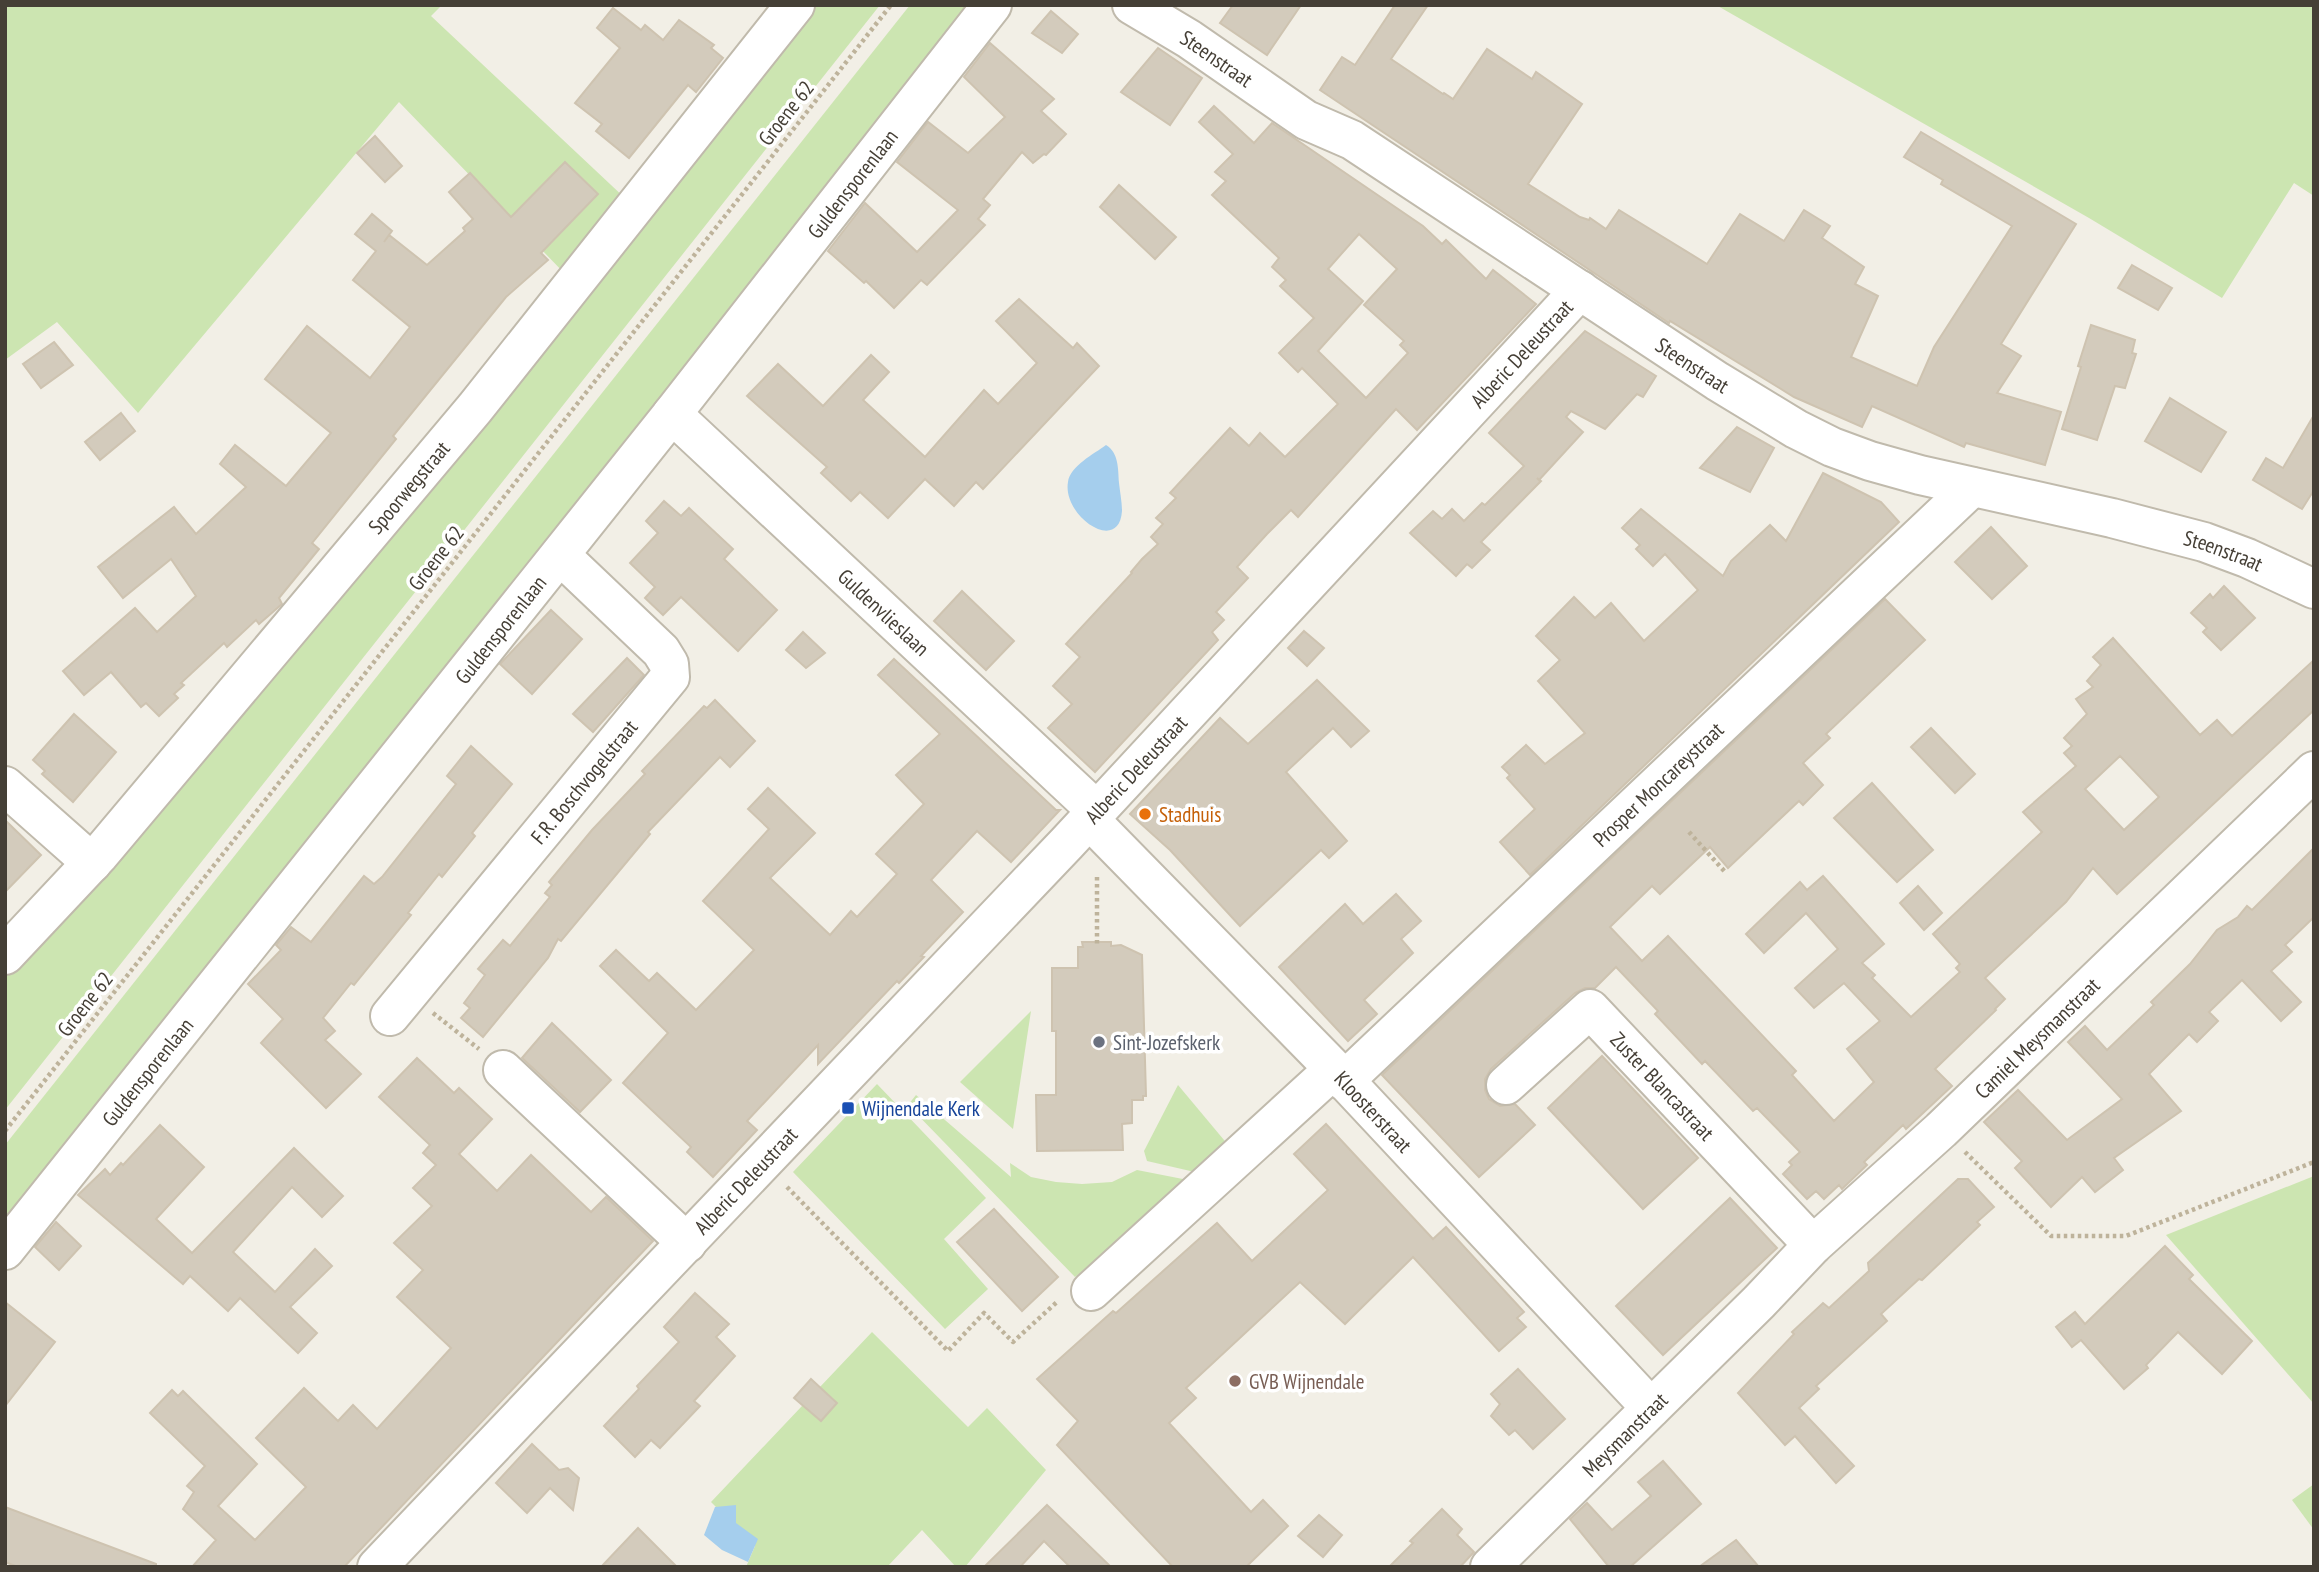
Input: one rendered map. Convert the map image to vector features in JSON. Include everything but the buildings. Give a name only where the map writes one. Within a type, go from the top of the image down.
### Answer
[{"type":"street","name":"Spoorwegstraat","points":[[5,955],[92,863],[475,408],[795,5]]},
{"type":"street","name":"Guldensporenlaan","points":[[5,1250],[672,414],[992,5]]},
{"type":"street","name":"Steenstraat","points":[[1132,5],[1189,39],[1306,120],[1352,140],[1717,381],[1796,429],[1832,447],[1870,461],[2204,542],[2247,558],[2314,589]]},
{"type":"street","name":"Alberic Deleustraat","points":[[377,1567],[1085,824],[1580,290]]},
{"type":"street","name":"Guldenvlieslaan","points":[[672,414],[1085,824]]},
{"type":"street","name":"Prosper Moncareystraat","points":[[1091,1291],[1339,1075],[1972,487]]},
{"type":"street","name":"F.R. Boschvogelstraat","points":[[399,1006],[670,677],[662,651],[560,555]]},
{"type":"street","name":"Camiel Meysmanstraat","points":[[1759,1302],[1813,1245],[1941,1130],[2314,771]]},
{"type":"street","points":[[5,786],[92,863]]},
{"type":"street","name":"Kloosterstraat","points":[[1085,824],[1339,1075],[1650,1408]]},
{"type":"street","name":"Zuster Blancastraat","points":[[1506,1085],[1590,1009],[1813,1245]]},
{"type":"street","name":"Alberic Deleustraat","points":[[503,1070],[687,1243]]},
{"type":"street","name":"Meysmanstraat","points":[[1490,1567],[1759,1302]]},
{"type":"path","name":"Groene 62","points":[[5,1131],[891,5]]},
{"type":"path","points":[[1085,824],[1097,873],[1097,946]]},
{"type":"path","points":[[1689,832],[1726,873]]},
{"type":"path","points":[[399,1006],[455,1028],[503,1070]]},
{"type":"path","points":[[1941,1130],[2051,1236],[2126,1236],[2314,1162]]},
{"type":"path","points":[[763,1163],[948,1351],[984,1313],[1013,1342],[1075,1286],[1091,1291]]},
{"type":"green space","points":[[5,5],[442,5],[431,16],[627,200],[567,276],[399,102],[138,413],[57,322],[5,360]]},
{"type":"green space","points":[[817,5],[880,5],[5,1110],[5,971],[176,793]]},
{"type":"green space","points":[[910,5],[975,5],[5,1229],[5,1145]]},
{"type":"green space","points":[[1716,5],[2314,5],[2314,196],[2294,183],[2222,298],[2089,218]]},
{"type":"green space","points":[[1031,1011],[1013,1129],[960,1082]]},
{"type":"green space","points":[[877,1084],[986,1198],[944,1239],[988,1289],[945,1329],[793,1172]]},
{"type":"green space","points":[[1178,1085],[1229,1146],[1199,1173],[1147,1161],[1144,1151]]},
{"type":"green space","points":[[916,1095],[1011,1177],[1010,1163],[1031,1177],[1056,1182],[1112,1182],[1137,1170],[1193,1181],[1075,1277],[908,1105]]},
{"type":"green space","points":[[2314,1176],[2314,1404],[2166,1235]]},
{"type":"green space","points":[[872,1332],[968,1427],[987,1408],[1046,1470],[965,1567],[956,1567],[922,1530],[887,1567],[746,1567],[755,1546],[711,1502]]},
{"type":"green space","points":[[2314,1484],[2314,1530],[2292,1500]]},
{"type":"water","points":[[1106,445],[1117,462],[1122,511],[1119,524],[1111,530],[1092,526],[1082,518],[1068,495],[1068,482],[1073,471]]},
{"type":"water","points":[[736,1505],[736,1523],[758,1539],[748,1562],[722,1550],[704,1535],[715,1507]]},
{"type":"place","name":"Stadhuis","points":[[1145,814]]},
{"type":"place","name":"Sint-Jozefskerk","points":[[1099,1042]]},
{"type":"place","name":"Wijnendale Kerk","points":[[848,1108]]},
{"type":"place","name":"GVB Wijnendale","points":[[1235,1381]]}]
